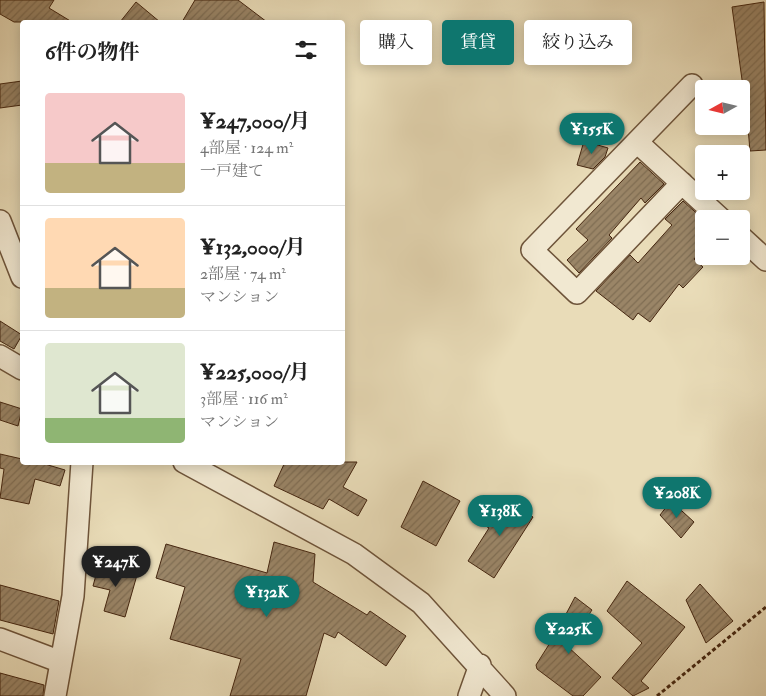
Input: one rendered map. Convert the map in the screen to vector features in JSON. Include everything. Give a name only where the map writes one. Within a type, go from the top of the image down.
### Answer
[{"type":"street","points":[[682,183],[577,293],[532,250],[638,143],[692,85]]},
{"type":"street","points":[[638,143],[711,210]]},
{"type":"street","points":[[0,221],[20,272]]},
{"type":"street","points":[[0,356],[20,368]]},
{"type":"street","points":[[55,696],[73,596],[82,465]]},
{"type":"street","points":[[190,465],[354,554],[421,603],[480,666],[505,696]]},
{"type":"street","points":[[0,639],[61,662]]},
{"type":"street","points":[[469,696],[480,666]]},
{"type":"path","points":[[657,696],[766,607]]},
{"type":"building","points":[[0,0],[54,0],[49,8],[69,20],[20,20],[20,22],[14,22],[0,14]]},
{"type":"building","points":[[195,0],[238,0],[264,20],[183,20]]},
{"type":"building","points":[[136,2],[158,20],[122,20]]},
{"type":"building","points":[[764,2],[766,150],[750,151],[750,80],[742,80],[732,7]]},
{"type":"building","points":[[20,81],[20,105],[0,108],[0,84]]},
{"type":"building","points":[[584,141],[608,148],[605,157],[593,169],[577,165]]},
{"type":"building","points":[[640,162],[664,184],[645,203],[641,198],[609,235],[612,238],[579,273],[567,260],[588,240],[576,229]]},
{"type":"building","points":[[683,201],[695,212],[694,259],[695,265],[703,267],[683,288],[679,284],[650,322],[638,313],[633,320],[596,291],[630,255],[638,263],[672,225],[665,219]]},
{"type":"building","points":[[0,321],[20,334],[20,338],[14,349],[0,341]]},
{"type":"building","points":[[0,402],[20,408],[18,426],[0,420]]},
{"type":"building","points":[[0,454],[20,459],[20,465],[48,465],[65,470],[60,486],[35,479],[29,504],[0,498],[4,469],[0,468]]},
{"type":"building","points":[[345,462],[357,462],[343,487],[367,500],[358,516],[329,499],[323,509],[274,486],[284,465],[345,465]]},
{"type":"building","points":[[423,481],[460,501],[436,546],[401,527]]},
{"type":"building","points":[[501,497],[533,517],[494,578],[468,561],[489,528],[484,525]]},
{"type":"building","points":[[671,501],[694,522],[681,538],[660,515]]},
{"type":"building","points":[[274,542],[315,554],[313,582],[367,615],[370,611],[406,636],[386,666],[338,632],[335,638],[324,633],[306,696],[230,696],[241,659],[170,639],[185,587],[156,578],[166,544],[267,573]]},
{"type":"building","points":[[99,564],[137,575],[125,617],[104,611],[110,590],[93,586]]},
{"type":"building","points":[[627,581],[685,627],[641,681],[649,688],[633,696],[612,678],[642,643],[607,611]]},
{"type":"building","points":[[700,584],[733,621],[706,643],[686,600]]},
{"type":"building","points":[[0,585],[59,601],[53,634],[0,620]]},
{"type":"building","points":[[575,597],[592,610],[567,646],[601,677],[583,696],[573,696],[537,669],[536,665],[555,635]]},
{"type":"building","points":[[0,673],[44,685],[43,696],[0,696]]}]
